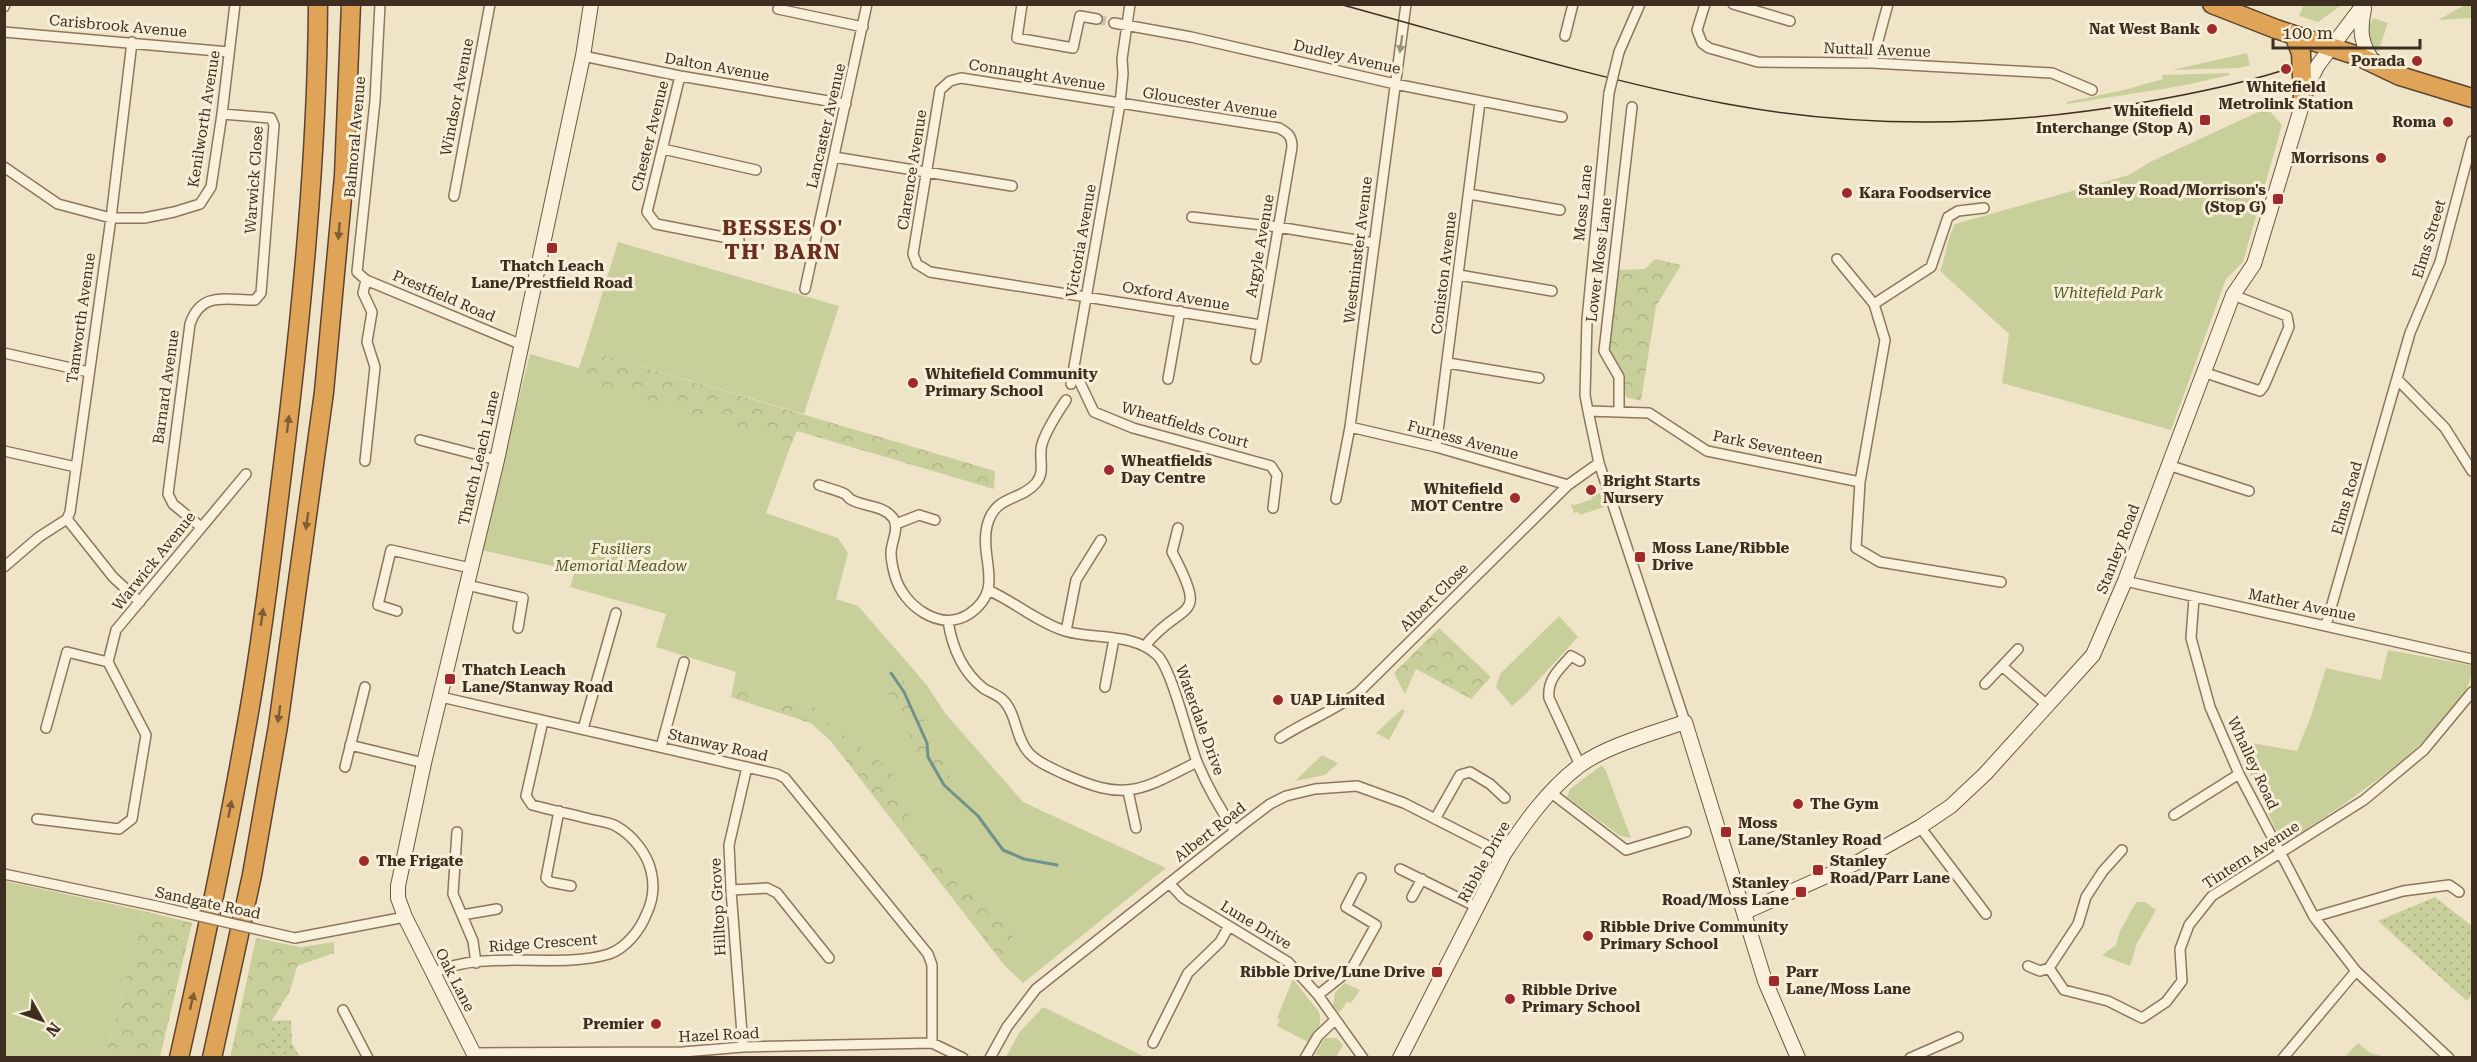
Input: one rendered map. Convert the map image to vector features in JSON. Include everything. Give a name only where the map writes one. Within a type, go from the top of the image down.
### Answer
[{"type":"highway","points":[[178,1058],[197,978],[250,710],[279,496],[297,351],[314,148],[318,4]]},
{"type":"highway","points":[[212,1058],[252,875],[278,726],[315,463],[324,392],[344,176],[351,4]]},
{"type":"highway","points":[[2212,4],[2358,56],[2400,76],[2472,99]]},
{"type":"highway","points":[[2294,35],[2301,53],[2303,99]]},
{"type":"street","name":"Kenilworth Avenue","points":[[4,167],[58,204],[111,218],[144,218],[200,204],[210,188],[222,114],[235,4]]},
{"type":"street","name":"Balmoral Avenue","points":[[357,272],[375,101],[380,4]]},
{"type":"street","name":"Windsor Avenue","points":[[454,196],[490,4]]},
{"type":"street","name":"Thatch Leach Lane","points":[[405,917],[398,898],[398,886],[424,764],[497,460],[583,56],[591,4]]},
{"type":"street","name":"Lancaster Avenue","points":[[805,289],[867,4]]},
{"type":"street","points":[[1022,4],[1017,38],[1073,48],[1080,16],[1097,20]]},
{"type":"street","name":"Victoria Avenue","points":[[1071,384],[1120,104],[1122,59],[1130,4]]},
{"type":"street","name":"Westminster Avenue","points":[[1336,499],[1350,427],[1406,4]]},
{"type":"street","points":[[1565,36],[1573,4]]},
{"type":"street","name":"Moss Lane","points":[[1588,411],[1585,395],[1587,320],[1609,93],[1619,52],[1640,4]]},
{"type":"street","name":"Nuttall Avenue","points":[[1705,4],[1698,23],[1697,35],[1702,43],[1708,48],[1767,63],[1872,63],[2052,73],[2092,90]]},
{"type":"street","points":[[1733,4],[1785,17]]},
{"type":"street","points":[[1872,63],[1888,4]]},
{"type":"street","points":[[2365,4],[2360,36],[2364,48],[2375,64]]},
{"type":"street","name":"Stanley Road","points":[[1744,912],[1839,872],[1920,827],[1951,806],[1977,783],[2093,655],[2125,581],[2233,295],[2254,264],[2303,99],[2318,65],[2365,4]]},
{"type":"street","points":[[778,9],[863,27]]},
{"type":"street","name":"Dudley Avenue","points":[[1114,23],[1191,37],[1480,102],[1562,117]]},
{"type":"street","name":"Carisbrook Avenue","points":[[4,32],[229,52]]},
{"type":"street","name":"Tamworth Avenue","points":[[67,519],[111,218],[132,42]]},
{"type":"street","name":"Dalton Avenue","points":[[583,56],[680,76],[846,104]]},
{"type":"street","name":"Chester Avenue","points":[[680,76],[647,212],[656,224],[739,240]]},
{"type":"street","name":"Connaught Avenue","points":[[950,81],[961,78],[1120,104]]},
{"type":"street","name":"Clarence Avenue","points":[[920,267],[913,254],[940,90],[950,81]]},
{"type":"street","points":[[2070,92],[2075,81]]},
{"type":"street","name":"Coniston Avenue","points":[[1436,447],[1480,102]]},
{"type":"street","name":"Gloucester Avenue","points":[[1120,104],[1279,128],[1287,132],[1291,138]]},
{"type":"street","name":"Lower Moss Lane","points":[[1619,412],[1619,377],[1604,351],[1632,107]]},
{"type":"street","name":"Warwick Close","points":[[222,114],[271,118],[274,121],[261,293]]},
{"type":"street","name":"Argyle Avenue","points":[[1256,359],[1292,147],[1291,138]]},
{"type":"street","name":"Elms Street","points":[[2397,379],[2410,333],[2440,262],[2472,141]]},
{"type":"street","points":[[663,149],[756,170]]},
{"type":"street","points":[[834,158],[1012,186]]},
{"type":"street","points":[[1469,194],[1560,210]]},
{"type":"street","points":[[1874,304],[1931,267],[1948,217],[1958,211],[1984,208]]},
{"type":"street","points":[[1192,217],[1278,227],[1374,243]]},
{"type":"street","points":[[1837,259],[1874,304],[1885,340],[1860,483],[1856,548],[1880,562],[2001,582]]},
{"type":"street","name":"Oxford Avenue","points":[[920,267],[930,272],[1261,325]]},
{"type":"street","name":"Prestfield Road","points":[[357,272],[366,280],[522,345]]},
{"type":"street","points":[[1459,275],[1552,291]]},
{"type":"street","points":[[365,461],[375,367],[368,342],[372,312],[363,293],[366,280]]},
{"type":"street","name":"Barnard Avenue","points":[[201,527],[173,504],[168,494],[190,324],[194,311],[202,303],[212,299],[255,300],[261,293]]},
{"type":"street","points":[[2203,372],[2260,391],[2265,386],[2289,327],[2287,316],[2233,295]]},
{"type":"street","points":[[1168,379],[1180,311]]},
{"type":"street","points":[[4,353],[89,372]]},
{"type":"street","points":[[1448,363],[1539,378]]},
{"type":"street","name":"Wheatfields Court","points":[[1074,369],[1094,412],[1133,428],[1271,466],[1277,475],[1273,508]]},
{"type":"street","points":[[2397,379],[2445,428],[2472,471]]},
{"type":"street","name":"Elms Road","points":[[2326,625],[2397,379]]},
{"type":"street","points":[[819,485],[845,495],[852,501],[877,507],[892,516],[896,524],[891,552],[895,578],[904,594],[919,609],[934,619],[948,621],[965,616],[980,606],[988,590],[990,574],[985,538],[994,511],[1005,500],[1027,491],[1038,482],[1042,469],[1041,448],[1046,431],[1066,400]]},
{"type":"street","points":[[1588,411],[1599,463],[1685,722],[1765,981],[1798,1058]]},
{"type":"street","name":"Park Seventeen","points":[[1588,411],[1649,412],[1707,452],[1860,483]]},
{"type":"street","name":"Furness Avenue","points":[[1350,427],[1436,447],[1568,485]]},
{"type":"street","points":[[420,440],[497,460]]},
{"type":"street","points":[[4,451],[76,467]]},
{"type":"street","name":"Albert Close","points":[[1280,738],[1340,706],[1359,692],[1568,485],[1599,463]]},
{"type":"street","points":[[2168,465],[2250,491]]},
{"type":"street","name":"Warwick Avenue","points":[[108,662],[116,630],[246,474]]},
{"type":"street","points":[[896,524],[919,514],[935,520]]},
{"type":"street","points":[[4,567],[39,537],[67,519],[113,578],[140,602]]},
{"type":"street","points":[[988,590],[1009,599],[1044,622],[1066,631],[1145,646],[1155,633],[1187,611],[1191,601],[1189,583],[1172,552],[1170,538],[1178,528]]},
{"type":"street","points":[[1066,631],[1076,580],[1101,540]]},
{"type":"street","points":[[397,611],[378,605],[391,550],[470,568]]},
{"type":"street","name":"Mather Avenue","points":[[2125,581],[2472,659]]},
{"type":"street","points":[[467,585],[524,598],[518,628]]},
{"type":"street","name":"Whalley Road","points":[[2194,598],[2191,638],[2210,707],[2239,774],[2314,917],[2356,971],[2449,1058]]},
{"type":"street","points":[[583,729],[616,613]]},
{"type":"street","points":[[948,621],[951,644],[965,669],[983,687],[1002,699],[1028,753],[1041,763],[1104,790],[1128,791],[1154,784],[1197,762]]},
{"type":"street","points":[[1105,687],[1114,639]]},
{"type":"street","name":"Waterdale Drive","points":[[1145,646],[1160,657],[1167,671],[1197,762],[1213,796],[1234,831]]},
{"type":"street","points":[[1985,684],[2018,649]]},
{"type":"street","points":[[37,819],[119,829],[132,819],[146,735],[108,662],[67,652],[46,728]]},
{"type":"street","points":[[1580,661],[1571,656],[1553,677],[1548,687],[1549,698],[1580,765]]},
{"type":"street","points":[[661,747],[684,662]]},
{"type":"street","points":[[2002,666],[2047,705]]},
{"type":"street","points":[[345,767],[365,687]]},
{"type":"street","name":"Tintern Avenue","points":[[2049,968],[2064,990],[2108,1001],[2142,1018],[2166,1002],[2182,981],[2180,949],[2189,925],[2212,896],[2373,793],[2424,750],[2472,692]]},
{"type":"street","name":"Stanway Road","points":[[441,697],[777,774],[785,778],[928,954],[932,965],[932,1043]]},
{"type":"street","name":"Ridge Crescent","points":[[434,973],[454,964],[579,958],[611,953],[627,942],[640,928],[650,908],[654,887],[651,868],[641,848],[615,825],[532,805],[526,796],[543,721]]},
{"type":"street","name":"Ribble Drive","points":[[1400,1058],[1504,854],[1550,792],[1580,765],[1624,743],[1685,722]]},
{"type":"street","points":[[350,745],[424,764]]},
{"type":"street","name":"Hilltop Grove","points":[[743,1047],[730,890],[729,845],[747,767]]},
{"type":"street","points":[[1435,819],[1460,775],[1470,772],[1490,784],[1505,798]]},
{"type":"street","points":[[2175,815],[2239,774]]},
{"type":"street","name":"Albert Road","points":[[990,1058],[1007,1027],[1036,989],[1234,831],[1270,804],[1286,796],[1315,789],[1357,786],[1404,803],[1504,854]]},
{"type":"street","points":[[1128,791],[1137,814],[1136,828]]},
{"type":"street","points":[[1550,792],[1626,850],[1686,832]]},
{"type":"street","points":[[559,812],[546,878],[550,882],[571,886]]},
{"type":"street","points":[[1920,827],[1986,914]]},
{"type":"street","points":[[457,832],[453,894],[473,941],[476,963]]},
{"type":"street","points":[[2028,966],[2040,971],[2049,968],[2078,924],[2086,897],[2103,871],[2122,850]]},
{"type":"street","points":[[1400,869],[1477,907]]},
{"type":"street","name":"Sandgate Road","points":[[4,873],[296,938],[405,917]]},
{"type":"street","points":[[1318,995],[1352,968],[1376,925],[1346,907],[1361,878]]},
{"type":"street","points":[[1412,897],[1422,879]]},
{"type":"street","name":"Lune Drive","points":[[1169,883],[1183,898],[1288,962],[1318,995],[1363,1058]]},
{"type":"street","points":[[2314,917],[2403,891],[2450,885],[2459,892]]},
{"type":"street","points":[[730,890],[767,888],[777,893],[829,958]]},
{"type":"street","points":[[462,915],[497,909]]},
{"type":"street","name":"Oak Lane","points":[[405,917],[475,1055]]},
{"type":"street","points":[[1153,1043],[1188,974],[1220,942],[1230,926]]},
{"type":"street","points":[[2283,1058],[2356,971]]},
{"type":"street","points":[[343,1010],[368,1058]]},
{"type":"street","points":[[1305,1058],[1318,1036],[1335,1020]]},
{"type":"street","points":[[1910,1058],[1958,1037]]},
{"type":"street","name":"Hazel Road","points":[[475,1055],[683,1055],[743,1047],[932,1043],[963,1058]]},
{"type":"green space","points":[[2304,4],[2342,5],[2318,22],[2299,16]]},
{"type":"green space","points":[[2467,4],[2472,5],[2472,18],[2438,20]]},
{"type":"green space","points":[[2373,18],[2388,23],[2378,52],[2368,41],[2369,27]]},
{"type":"green space","points":[[2247,53],[2250,65],[2238,68],[2172,70]]},
{"type":"green space","points":[[2229,73],[2230,75],[2181,86],[2067,104],[2067,102],[2163,79],[2162,75]]},
{"type":"green space","name":"Whitefield Park","points":[[2267,108],[2282,125],[2243,262],[2226,279],[2171,430],[2002,383],[2009,334],[1940,271],[1955,224],[2129,175],[2150,162]]},
{"type":"green space","points":[[618,242],[839,306],[804,414],[585,350]]},
{"type":"green space","points":[[1655,259],[1681,265],[1656,306],[1641,401],[1626,397],[1621,374],[1609,347],[1617,270],[1645,269]]},
{"type":"green space","points":[[585,350],[995,471],[994,489],[797,431],[792,442],[575,380]]},
{"type":"green space","name":"Fusiliers Memorial Meadow","points":[[530,354],[796,431],[766,513],[838,538],[848,553],[836,599],[858,606],[926,684],[945,713],[1023,802],[1166,868],[1023,983],[1004,965],[831,741],[811,723],[731,697],[736,672],[656,647],[666,614],[570,587],[575,571],[481,550]]},
{"type":"green space","points":[[1600,493],[1604,507],[1580,515],[1578,512],[1574,513],[1571,504],[1575,505],[1592,499],[1590,496]]},
{"type":"green space","points":[[1559,616],[1578,637],[1512,706],[1496,687],[1500,674]]},
{"type":"green space","points":[[1439,628],[1491,677],[1471,699],[1416,669],[1405,694],[1394,673]]},
{"type":"green space","points":[[2388,650],[2470,665],[2472,668],[2466,690],[2450,714],[2398,764],[2337,809],[2290,840],[2283,842],[2235,740],[2297,751],[2326,668],[2381,680]]},
{"type":"green space","points":[[736,674],[748,689],[763,698],[782,701],[805,700],[810,703],[831,726],[889,768],[901,789],[909,817],[927,852],[940,860],[1005,917],[1012,930],[1014,950],[1007,967],[831,741],[811,723],[731,697]]},
{"type":"green space","points":[[888,676],[901,677],[911,691],[951,780],[952,790],[946,796],[922,760],[890,697],[887,687]]},
{"type":"green space","points":[[1402,709],[1405,711],[1389,740],[1376,733]]},
{"type":"green space","points":[[1322,755],[1338,763],[1325,775],[1295,781]]},
{"type":"green space","points":[[1602,765],[1631,838],[1620,836],[1567,797],[1570,789]]},
{"type":"green space","points":[[5,881],[144,911],[105,1057],[5,1058]]},
{"type":"green space","points":[[2435,897],[2472,926],[2472,994],[2467,1001],[2378,921]]},
{"type":"green space","points":[[2136,902],[2145,902],[2156,910],[2137,943],[2130,966],[2102,955],[2116,945],[2120,931]]},
{"type":"green space","points":[[144,911],[192,923],[160,1057],[105,1057]]},
{"type":"green space","points":[[256,938],[300,947],[334,942],[334,953],[297,966],[290,991],[271,1022],[264,1057],[230,1058]]},
{"type":"green space","points":[[1293,979],[1319,1012],[1317,1032],[1310,1043],[1277,1026],[1280,1020],[1277,1018]]},
{"type":"green space","points":[[1345,983],[1360,990],[1351,1003],[1347,1002],[1339,1013],[1333,1005],[1335,992]]},
{"type":"green space","points":[[1043,1007],[1145,1057],[1006,1057],[1019,1033]]},
{"type":"green space","points":[[291,1020],[292,1043],[299,1056],[307,1057],[264,1057],[271,1021]]},
{"type":"green space","points":[[1325,1038],[1337,1038],[1343,1045],[1336,1057],[1315,1055]]},
{"type":"green space","points":[[2358,1043],[2370,1053],[2382,1057],[2345,1057]]},
{"type":"waterway","points":[[891,673],[904,692],[927,743],[928,757],[944,785],[978,816],[1003,850],[1024,859],[1057,865]]},
{"type":"tunnel","points":[[1097,19],[1114,23]]},
{"type":"tram line","points":[[1339,4],[1629,83],[1727,104],[1832,118],[1936,122],[2040,117],[2179,96],[2281,71]]},
{"type":"place","name":"Nat West Bank","points":[[2212,29]]},
{"type":"place","name":"Porada","points":[[2417,61]]},
{"type":"place","name":"Whitefield Metrolink Station","points":[[2286,69]]},
{"type":"place","name":"Whitefield Interchange (Stop A)","points":[[2205,120]]},
{"type":"place","name":"Roma","points":[[2448,122]]},
{"type":"place","name":"Morrisons","points":[[2381,158]]},
{"type":"place","name":"Kara Foodservice","points":[[1847,193]]},
{"type":"place","name":"Stanley Road/Morrison's (Stop G)","points":[[2278,199]]},
{"type":"place","name":"Thatch Leach Lane/Prestfield Road","points":[[552,248]]},
{"type":"place","name":"Whitefield Community Primary School","points":[[913,383]]},
{"type":"place","name":"Wheatfields Day Centre","points":[[1109,470]]},
{"type":"place","name":"Bright Starts Nursery","points":[[1591,490]]},
{"type":"place","name":"Whitefield MOT Centre","points":[[1515,498]]},
{"type":"place","name":"Moss Lane/Ribble Drive","points":[[1640,557]]},
{"type":"place","name":"Thatch Leach Lane/Stanway Road","points":[[450,679]]},
{"type":"place","name":"UAP Limited","points":[[1278,700]]},
{"type":"place","name":"The Gym","points":[[1798,804]]},
{"type":"place","name":"Moss Lane/Stanley Road","points":[[1726,832]]},
{"type":"place","name":"The Frigate","points":[[364,861]]},
{"type":"place","name":"Stanley Road/Parr Lane","points":[[1818,870]]},
{"type":"place","name":"Stanley Road/Moss Lane","points":[[1801,892]]},
{"type":"place","name":"Ribble Drive Community Primary School","points":[[1588,936]]},
{"type":"place","name":"Ribble Drive/Lune Drive","points":[[1437,972]]},
{"type":"place","name":"Parr Lane/Moss Lane","points":[[1774,981]]},
{"type":"place","name":"Ribble Drive Primary School","points":[[1510,999]]},
{"type":"place","name":"Premier","points":[[656,1024]]},
{"type":"district","name":"BESSES O' TH' BARN","points":[[783,240]]}]
